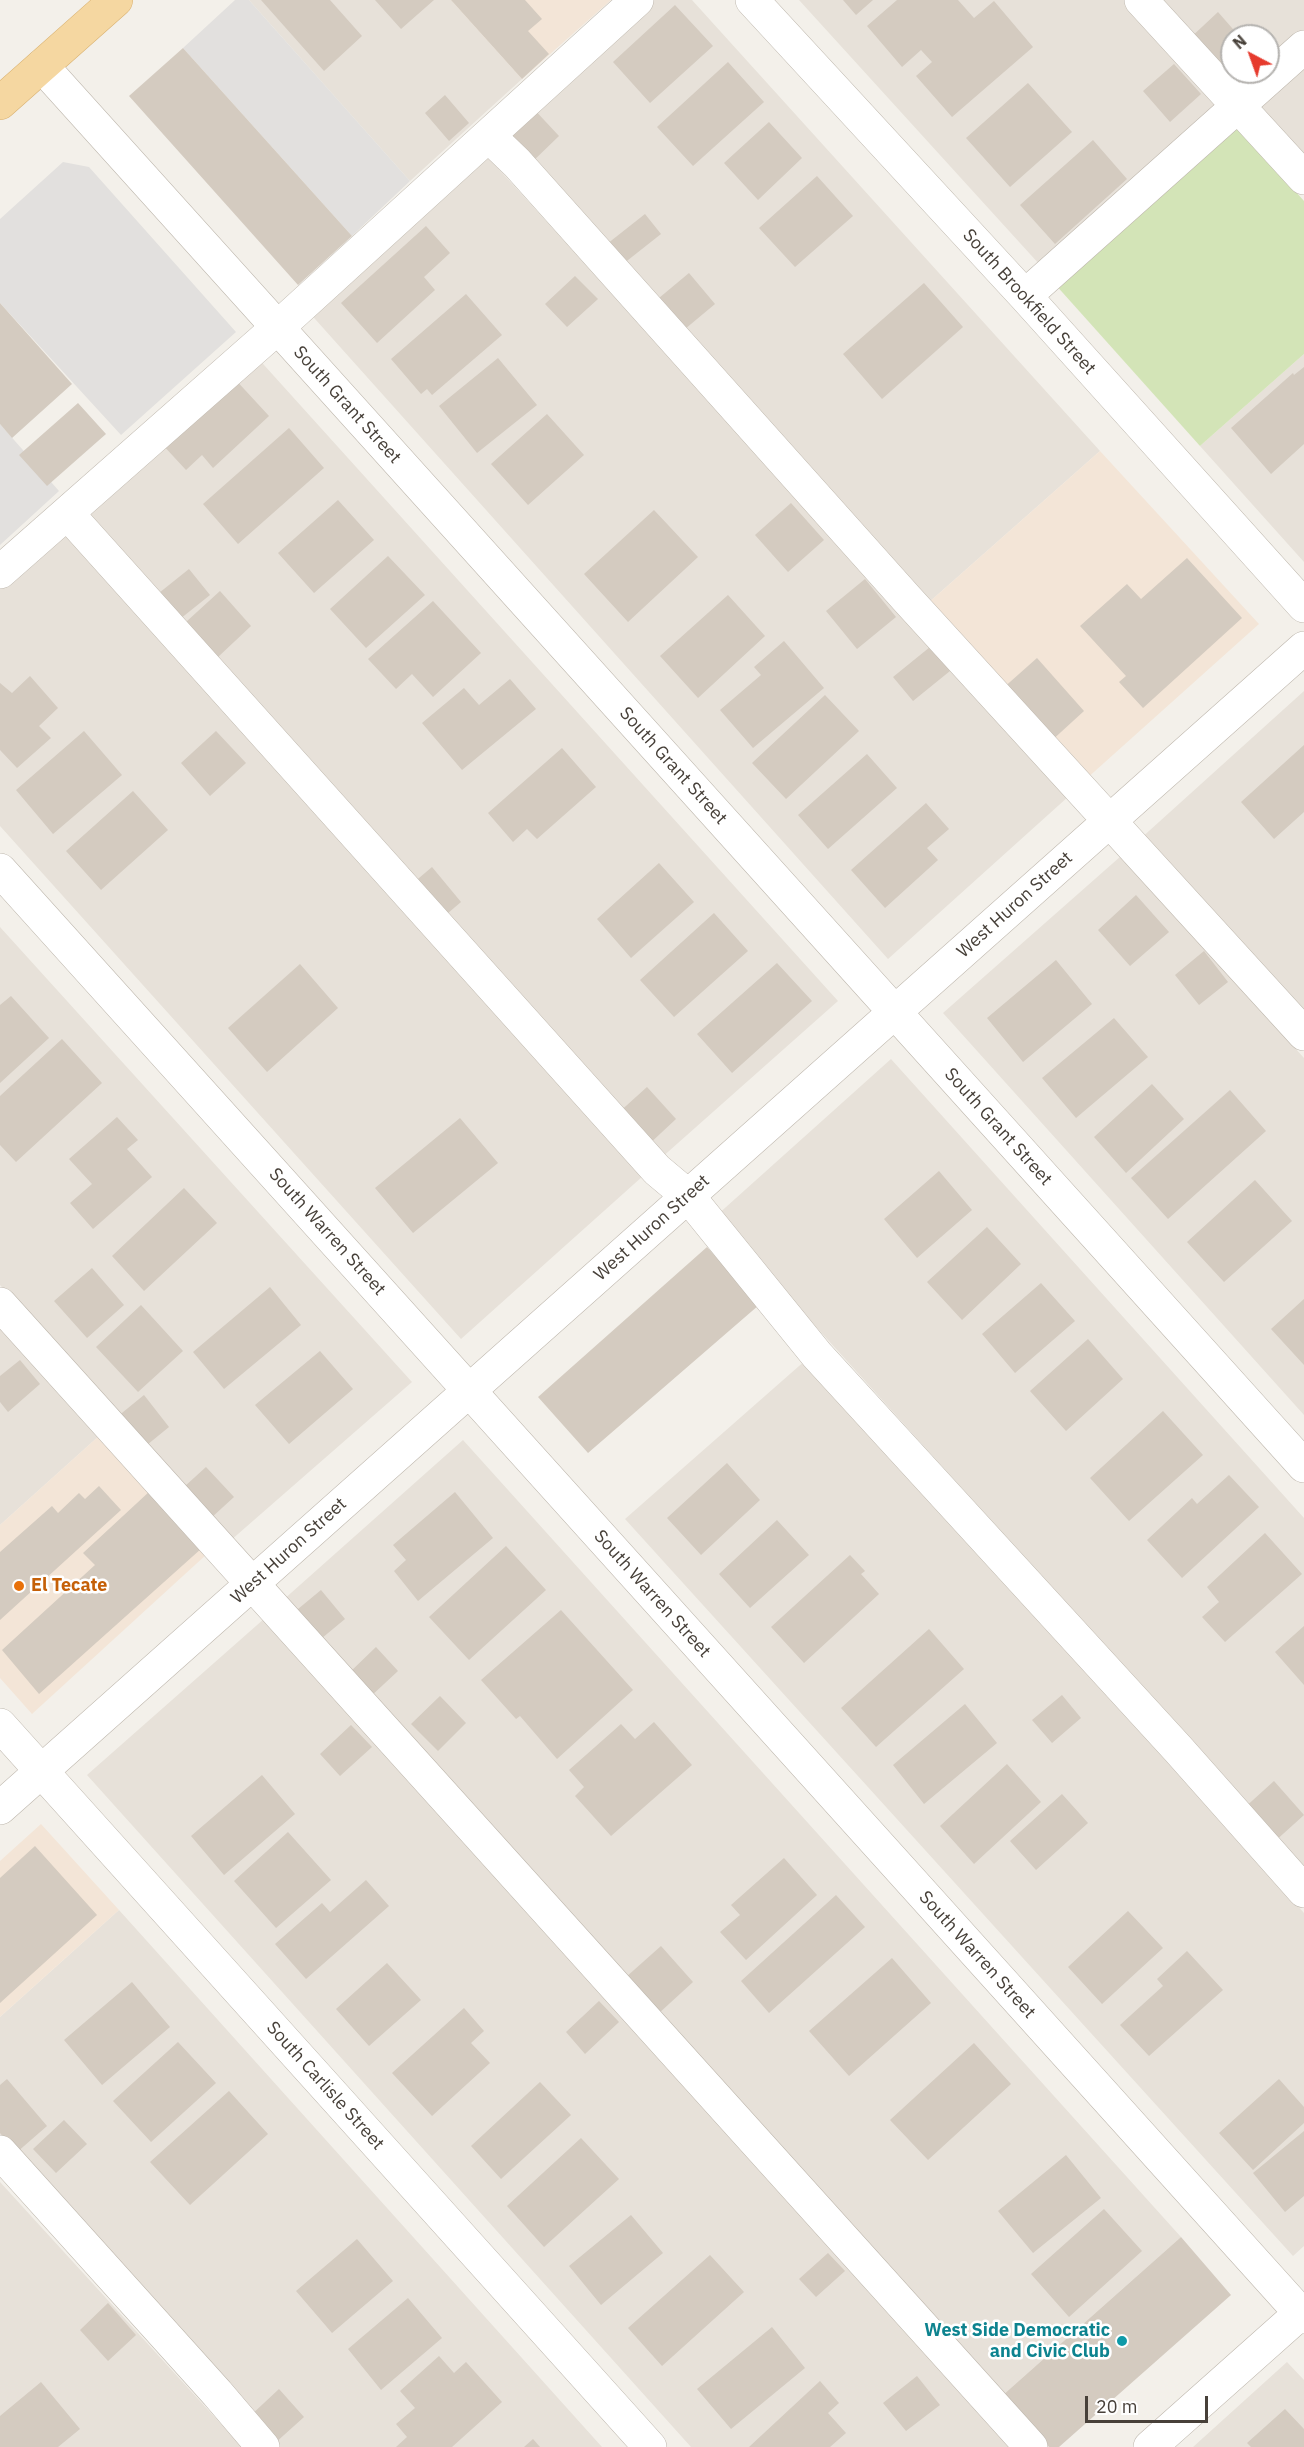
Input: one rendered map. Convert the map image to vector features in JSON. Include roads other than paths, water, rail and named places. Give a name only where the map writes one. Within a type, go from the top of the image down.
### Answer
[{"type":"main road","points":[[0,103],[116,0]]},
{"type":"street","points":[[0,572],[490,137],[637,0]]},
{"type":"street","name":"South Brookfield Street","points":[[752,0],[1025,296],[1304,606]]},
{"type":"street","points":[[1141,0],[1304,178]]},
{"type":"street","points":[[1025,296],[1304,47]]},
{"type":"street","name":"South Grant Street","points":[[42,66],[1304,1466]]},
{"type":"street","points":[[490,137],[517,163],[907,599],[1304,1034]]},
{"type":"street","points":[[67,513],[649,1161],[688,1196],[817,1355],[1178,1749],[1304,1891]]},
{"type":"street","name":"West Huron Street","points":[[0,1808],[1304,648]]},
{"type":"street","name":"South Warren Street","points":[[0,870],[1303,2313]]},
{"type":"street","points":[[0,1304],[1031,2447]]},
{"type":"street","name":"South Carlisle Street","points":[[0,1725],[651,2447]]},
{"type":"street","points":[[0,2152],[217,2392],[263,2447]]},
{"type":"street","points":[[1150,2447],[1303,2313]]},
{"type":"place","name":"El Tecate","points":[[19,1586]]},
{"type":"place","name":"West Side Democratic and Civic Club","points":[[1122,2341]]}]
